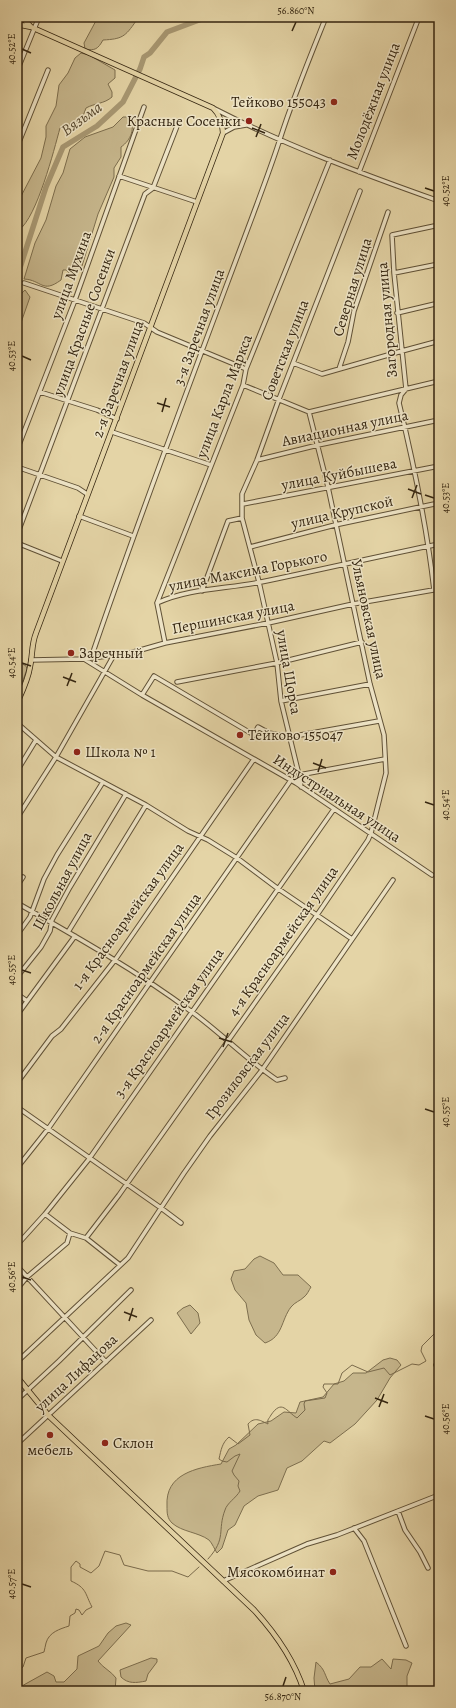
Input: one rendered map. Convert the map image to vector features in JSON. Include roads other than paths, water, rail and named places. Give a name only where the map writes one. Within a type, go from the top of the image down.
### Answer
[{"type":"main road","points":[[22,17],[32,28]]},
{"type":"main road","points":[[17,26],[21,25],[32,28],[212,108],[221,120],[223,133]]},
{"type":"main road","name":"2-я Заречная улица","points":[[17,703],[29,674],[32,644],[223,133]]},
{"type":"main road","points":[[17,1377],[48,1416],[254,1610],[274,1632],[291,1657],[304,1691]]},
{"type":"street","points":[[17,71],[32,28],[39,17]]},
{"type":"street","name":"3-я Заречная улица","points":[[92,658],[133,536],[166,451],[202,350],[275,157],[279,140],[326,17]]},
{"type":"street","name":"Молодёжная улица","points":[[359,172],[419,17]]},
{"type":"street","points":[[17,147],[48,70]]},
{"type":"street","name":"улица Мухина","points":[[17,450],[34,402],[40,392],[75,300],[144,107]]},
{"type":"street","points":[[212,108],[279,140],[359,172],[439,201]]},
{"type":"street","name":"улица Красные Сосенки","points":[[17,535],[145,194],[153,188],[179,121]]},
{"type":"street","points":[[223,133],[234,127],[247,125]]},
{"type":"street","name":"улица Карла Маркса","points":[[157,603],[243,385],[246,370],[330,160]]},
{"type":"street","points":[[119,176],[197,202]]},
{"type":"street","name":"Советская улица","points":[[242,518],[242,494],[257,460],[279,399],[360,191]]},
{"type":"street","name":"Северная улица","points":[[338,369],[348,342],[354,311],[388,212]]},
{"type":"street","name":"Загородная улица","points":[[434,590],[429,546],[422,506],[405,427],[398,403],[400,395],[406,389],[397,313],[392,235],[439,224]]},
{"type":"street","points":[[394,273],[439,264]]},
{"type":"street","points":[[24,283],[144,323],[150,328],[246,370]]},
{"type":"street","points":[[397,313],[439,303]]},
{"type":"street","points":[[293,363],[322,374],[402,350],[439,341]]},
{"type":"street","points":[[243,385],[309,412],[439,381]]},
{"type":"street","points":[[40,392],[97,410],[117,419]]},
{"type":"street","name":"Ульяновская улица","points":[[309,412],[328,487],[370,684],[384,735],[386,773],[371,832]]},
{"type":"street","name":"Авиационная улица","points":[[257,460],[439,420]]},
{"type":"street","points":[[112,432],[211,465]]},
{"type":"street","points":[[17,466],[78,488],[87,494]]},
{"type":"street","name":"улица Куйбышева","points":[[243,504],[439,466]]},
{"type":"street","name":"улица Крупской","points":[[250,547],[335,525],[439,503]]},
{"type":"street","points":[[79,516],[133,536]]},
{"type":"street","points":[[202,591],[228,521],[242,518]]},
{"type":"street","name":"улица Щорса","points":[[242,518],[259,582],[277,663],[281,701],[301,787]]},
{"type":"street","points":[[17,543],[62,561]]},
{"type":"street","name":"улица Максима Горького","points":[[157,603],[166,599],[202,591],[259,582],[439,544]]},
{"type":"street","name":"Першинская улица","points":[[31,660],[84,659],[130,653],[165,643],[268,623],[353,604],[439,589]]},
{"type":"street","points":[[157,603],[165,643]]},
{"type":"street","points":[[177,682],[277,663],[362,642]]},
{"type":"street","points":[[17,818],[56,757],[114,655]]},
{"type":"street","name":"Индустриальная улица","points":[[84,659],[142,695],[296,783],[371,832],[432,875]]},
{"type":"street","points":[[142,695],[154,676],[254,735],[258,727],[269,733],[289,737],[379,721]]},
{"type":"street","points":[[281,701],[370,684]]},
{"type":"street","points":[[17,724],[56,757],[146,805],[237,858],[278,888],[352,938]]},
{"type":"street","points":[[17,771],[36,740]]},
{"type":"street","name":"1-я Красноармейская улица","points":[[17,1083],[52,1036],[61,1029],[114,960],[254,759]]},
{"type":"street","points":[[296,783],[299,775],[385,759]]},
{"type":"street","name":"2-я Красноармейская улица","points":[[17,1168],[48,1129],[291,780]]},
{"type":"street","points":[[17,935],[32,912],[44,879],[57,855],[103,782]]},
{"type":"street","name":"Школьная улица","points":[[17,977],[41,947],[50,931],[52,923],[93,847],[126,794]]},
{"type":"street","points":[[68,932],[146,805]]},
{"type":"street","name":"3-я Красноармейская улица","points":[[17,1245],[45,1214],[89,1158],[334,809]]},
{"type":"street","name":"4-я Красноармейская улица","points":[[86,1238],[317,915],[368,840],[371,832]]},
{"type":"street","points":[[17,886],[23,877]]},
{"type":"street","name":"Грозиловская улица","points":[[17,1362],[64,1316],[120,1265],[134,1249],[146,1229],[210,1136],[262,1070],[393,880]]},
{"type":"street","points":[[17,903],[75,936],[151,983],[228,1040],[262,1070],[277,1080],[285,1078]]},
{"type":"street","points":[[17,1015],[75,936]]},
{"type":"street","points":[[17,994],[27,1001]]},
{"type":"street","points":[[17,1107],[181,1223]]},
{"type":"street","points":[[45,1214],[70,1233],[86,1238],[120,1265]]},
{"type":"street","points":[[17,1289],[67,1242],[70,1233]]},
{"type":"street","points":[[17,1266],[84,1336],[106,1362]]},
{"type":"street","points":[[17,1400],[131,1290]]},
{"type":"street","name":"улица Лифанова","points":[[17,1444],[151,1320]]},
{"type":"street","points":[[436,1365],[439,1369]]},
{"type":"street","points":[[224,1581],[307,1544],[354,1528],[439,1495]]},
{"type":"street","points":[[398,1511],[404,1530],[420,1552],[428,1568]]},
{"type":"street","points":[[354,1528],[364,1541],[406,1646]]},
{"type":"waterway","name":"Вязьма","points":[[17,277],[46,187],[63,147],[97,126],[123,102],[140,69],[144,57],[150,53],[167,32],[207,17]]},
{"type":"waterway","points":[[208,1559],[214,1552],[220,1540],[226,1507],[240,1491],[238,1486],[239,1481],[232,1471],[240,1454],[227,1462],[219,1459],[222,1447],[227,1439],[229,1437],[238,1444],[250,1435],[248,1424],[253,1420],[258,1420],[268,1424],[268,1419],[271,1415],[275,1410],[281,1407],[297,1418],[305,1410],[305,1401],[325,1398],[327,1393],[323,1387],[324,1384],[338,1384],[342,1373],[352,1365],[368,1372],[384,1368],[390,1375],[412,1364],[419,1365],[426,1361],[421,1351],[422,1346],[439,1329],[435,1315],[439,1313]]},
{"type":"waterway","points":[[17,1671],[23,1667],[26,1658],[44,1652],[47,1639],[52,1634],[69,1626],[70,1616],[75,1613],[76,1609],[79,1610],[82,1615],[86,1610],[92,1607],[83,1589],[71,1581],[71,1567],[76,1561],[80,1564],[80,1567],[91,1573],[99,1566],[105,1551],[120,1555],[124,1565],[148,1571],[172,1571],[188,1577],[199,1567]]},
{"type":"place","name":"Тейково 155043","points":[[334,102]]},
{"type":"place","name":"Красные Сосенки","points":[[249,121]]},
{"type":"place","name":"Заречный","points":[[71,653]]},
{"type":"place","name":"Тейково 155047","points":[[240,735]]},
{"type":"place","name":"Школа № 1","points":[[77,752]]},
{"type":"place","name":"мебель","points":[[50,1435]]},
{"type":"place","name":"Склон","points":[[105,1443]]},
{"type":"place","name":"Мясокомбинат","points":[[333,1572]]}]
